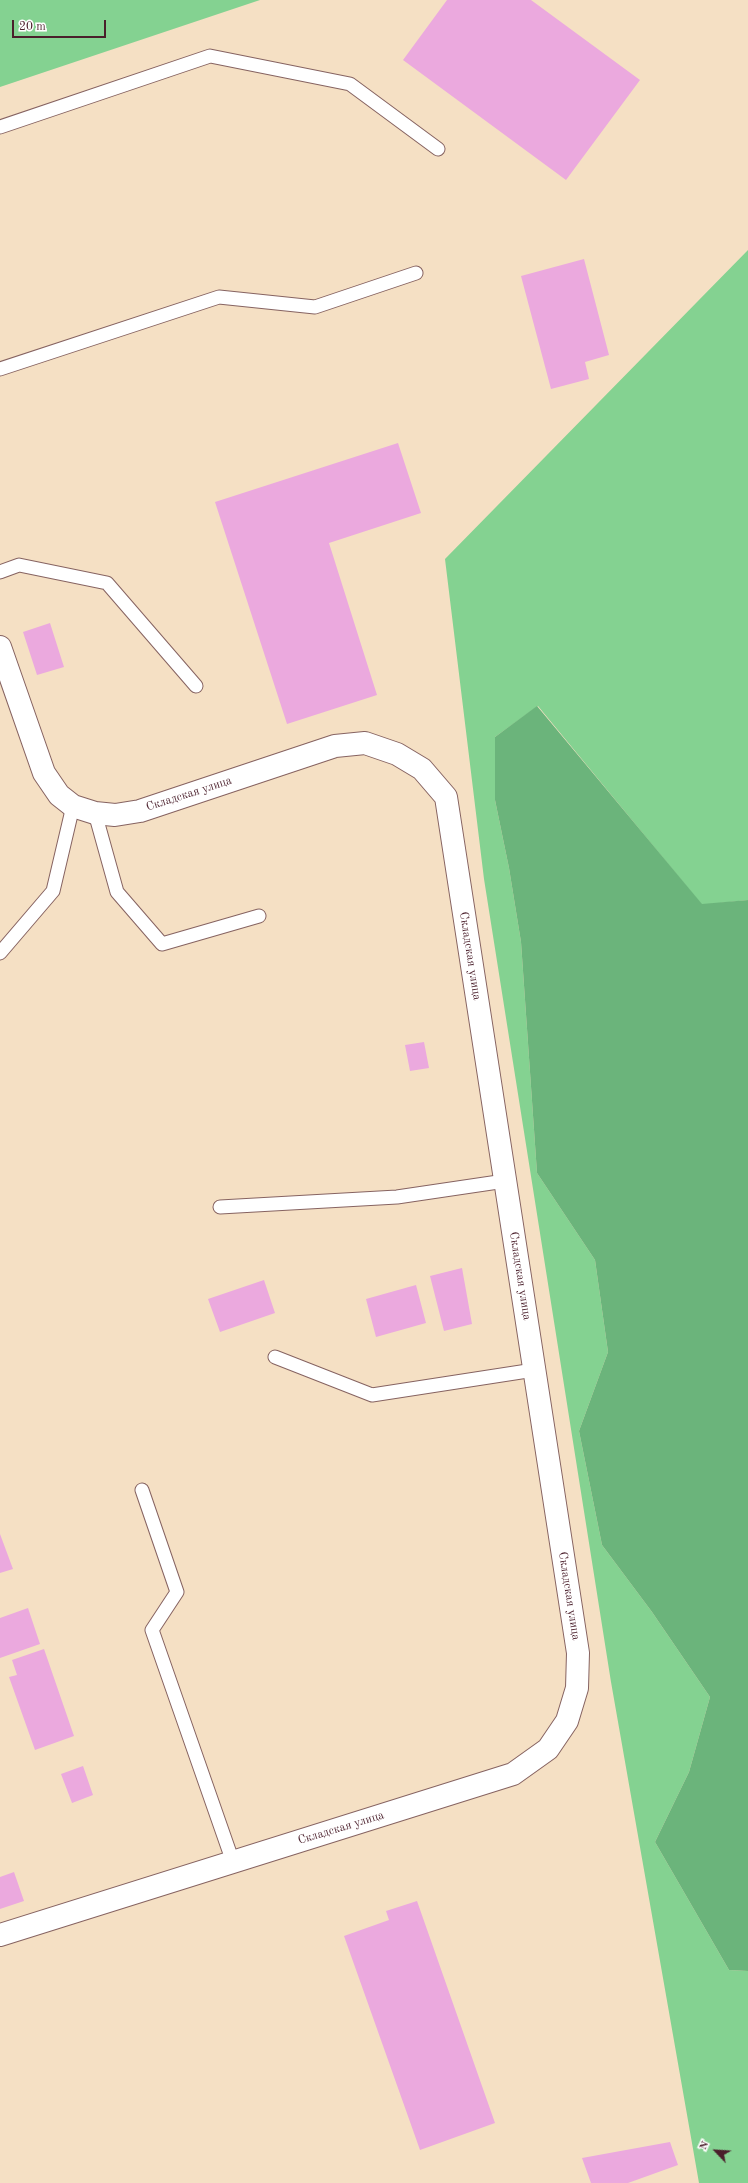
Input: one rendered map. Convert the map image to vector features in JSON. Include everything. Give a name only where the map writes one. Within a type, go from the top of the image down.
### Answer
[{"type":"street","name":"Складская улица","points":[[0,647],[44,773],[59,795],[73,806],[95,813],[115,815],[140,811],[335,746],[365,743],[397,754],[422,769],[446,797],[578,1653],[577,1688],[567,1721],[548,1749],[513,1774],[0,1935]]},
{"type":"lane","points":[[0,127],[210,56],[350,84],[438,149]]},
{"type":"lane","points":[[0,369],[219,297],[315,307],[416,273]]},
{"type":"lane","points":[[0,572],[19,566],[107,583],[196,686]]},
{"type":"lane","points":[[0,953],[53,891],[73,806]]},
{"type":"lane","points":[[95,813],[118,892],[162,944],[259,916]]},
{"type":"lane","points":[[220,1207],[398,1197],[505,1181]]},
{"type":"lane","points":[[275,1357],[372,1395],[534,1370]]},
{"type":"lane","points":[[142,1490],[177,1592],[152,1630],[233,1862]]},
{"type":"green space","points":[[0,0],[260,0],[0,87]]},
{"type":"green space","points":[[748,250],[748,900],[702,905],[538,706],[495,737],[495,800],[509,868],[521,942],[537,1173],[595,1260],[608,1352],[579,1431],[602,1545],[652,1612],[710,1697],[689,1772],[655,1842],[729,1970],[748,1971],[748,2183],[699,2183],[611,1682],[484,879],[445,559]]},
{"type":"green space","points":[[537,706],[702,904],[748,900],[748,1971],[729,1970],[655,1842],[689,1772],[710,1697],[652,1612],[602,1545],[579,1431],[608,1352],[595,1260],[537,1173],[521,942],[509,868],[495,800],[495,737]]},
{"type":"building","points":[[447,0],[531,0],[640,80],[566,180],[403,60]]},
{"type":"building","points":[[584,259],[609,355],[585,362],[589,379],[551,389],[521,276]]},
{"type":"building","points":[[398,443],[421,513],[329,543],[377,695],[287,724],[215,502]]},
{"type":"building","points":[[50,623],[64,667],[37,675],[23,632]]},
{"type":"building","points":[[424,1042],[429,1068],[410,1071],[405,1045]]},
{"type":"building","points":[[462,1268],[472,1324],[444,1331],[430,1276]]},
{"type":"building","points":[[264,1280],[275,1313],[220,1332],[208,1299]]},
{"type":"building","points":[[416,1285],[426,1323],[376,1337],[366,1299]]},
{"type":"building","points":[[0,1534],[13,1569],[0,1573]]},
{"type":"building","points":[[28,1608],[40,1644],[0,1658],[0,1618]]},
{"type":"building","points":[[44,1649],[74,1736],[35,1750],[9,1677],[17,1675],[12,1660]]},
{"type":"building","points":[[83,1766],[93,1795],[72,1803],[61,1774]]},
{"type":"building","points":[[14,1872],[24,1901],[0,1909],[0,1877]]},
{"type":"building","points":[[417,1901],[495,2123],[420,2150],[344,1936],[389,1920],[386,1911]]},
{"type":"building","points":[[670,2142],[678,2165],[628,2183],[591,2183],[582,2158]]}]
